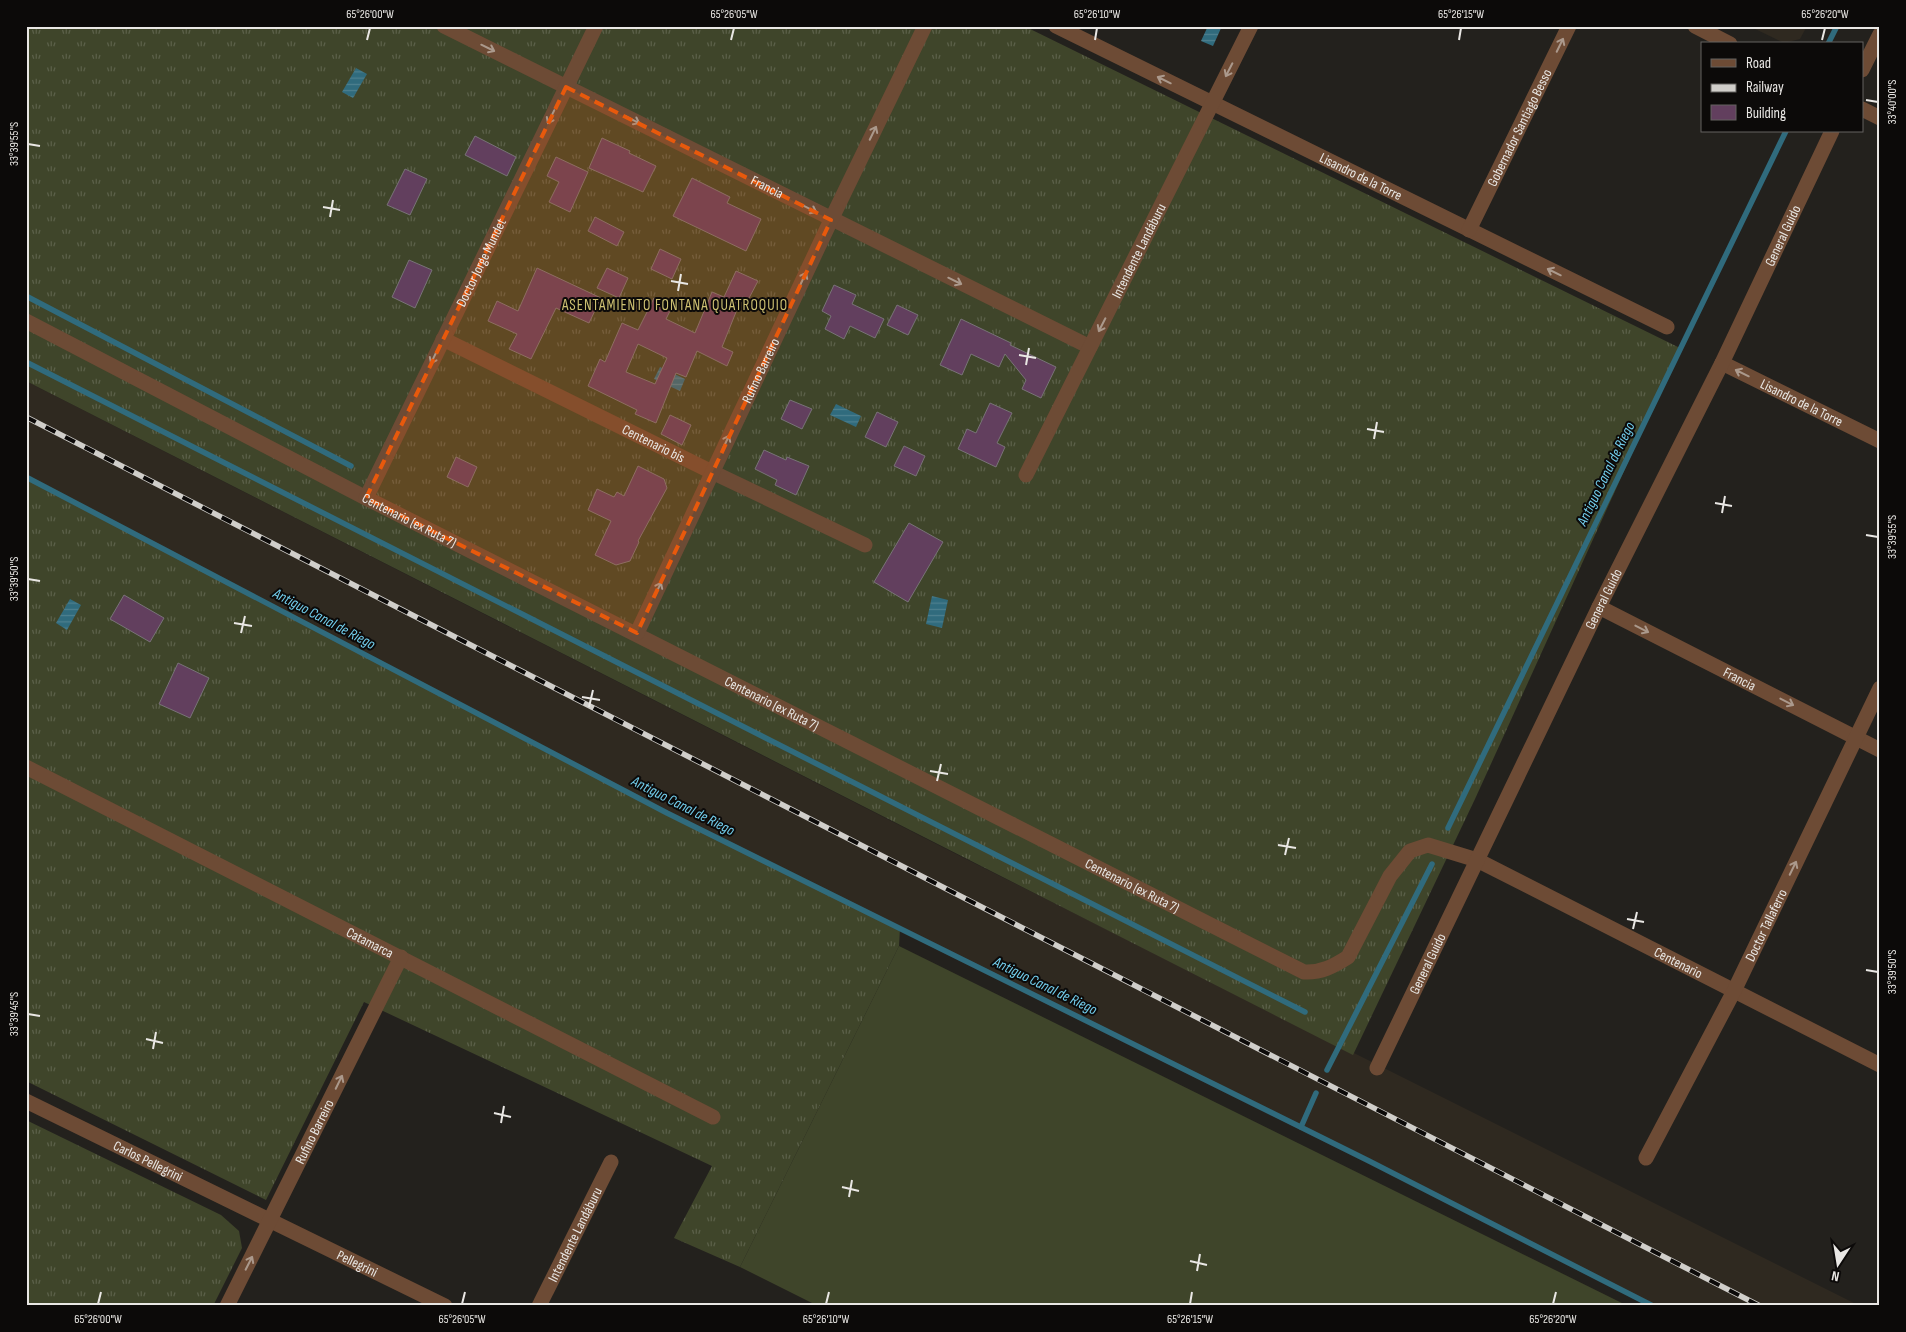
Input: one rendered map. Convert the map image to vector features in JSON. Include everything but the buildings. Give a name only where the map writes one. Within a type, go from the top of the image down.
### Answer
[{"type":"street","name":"Francia","points":[[444,26],[831,220],[1090,347]]},
{"type":"street","name":"Doctor Jorge Mundet","points":[[366,498],[596,26]]},
{"type":"street","name":"Rufino Barreiro","points":[[637,634],[831,220],[925,26]]},
{"type":"street","name":"Lisandro de la Torre","points":[[1056,26],[1667,327]]},
{"type":"street","name":"Intendente Landáburu","points":[[1026,475],[1251,26]]},
{"type":"street","name":"Gobernador Santiago Besso","points":[[1469,230],[1569,26]]},
{"type":"street","points":[[1695,26],[1726,42]]},
{"type":"street","points":[[1864,66],[1880,34]]},
{"type":"street","points":[[1864,110],[1880,118]]},
{"type":"street","name":"General Guido","points":[[1377,1068],[1599,607],[1722,363],[1832,132]]},
{"type":"street","name":"Centenario (ex Ruta 7)","points":[[26,321],[366,498],[1304,972],[1315,973],[1336,965],[1348,957],[1390,876],[1410,851],[1428,845],[1477,860]]},
{"type":"street","name":"Centenario bis","points":[[443,339],[712,472],[865,545]]},
{"type":"street","name":"Lisandro de la Torre","points":[[1722,363],[1880,441]]},
{"type":"street","name":"Francia","points":[[1599,607],[1880,750]]},
{"type":"street","name":"Doctor Tallaferro","points":[[1646,1158],[1734,991],[1880,688]]},
{"type":"street","name":"Catamarca","points":[[26,767],[713,1117]]},
{"type":"street","name":"Centenario","points":[[1477,860],[1880,1064]]},
{"type":"street","name":"Rufino Barreiro","points":[[227,1306],[401,957]]},
{"type":"street","name":"Carlos Pellegrini","points":[[26,1101],[271,1219]]},
{"type":"street","name":"Intendente Landáburu","points":[[539,1306],[610,1162]]},
{"type":"street","name":"Pellegrini","points":[[271,1219],[444,1306]]},
{"type":"highlighted area","points":[[566,87],[831,220],[637,633],[366,498]]},
{"type":"shaded area","points":[[1749,26],[1807,26],[1800,39],[1782,42]]},
{"type":"shaded area","points":[[26,381],[964,858],[1860,1306],[1653,1306],[1369,1161],[667,813],[329,634],[26,478]]},
{"type":"green space","points":[[26,26],[1024,26],[1680,348],[1475,799],[1353,1055],[26,381]]},
{"type":"green space","points":[[26,478],[667,813],[900,928],[899,946],[740,1267],[674,1238],[712,1166],[364,1002],[266,1200],[26,1081]]},
{"type":"green space","points":[[899,946],[1628,1306],[818,1306],[740,1267]]},
{"type":"green space","points":[[26,1120],[221,1215],[239,1231],[242,1248],[213,1306],[26,1306]]},
{"type":"water","points":[[1208,26],[1222,26],[1213,46],[1201,41]]},
{"type":"water","points":[[356,68],[367,74],[353,98],[342,92]]},
{"type":"water","points":[[660,367],[685,379],[680,391],[654,379]]},
{"type":"water","points":[[836,404],[861,416],[856,427],[830,415]]},
{"type":"water","points":[[932,596],[948,600],[942,628],[926,624]]},
{"type":"water","points":[[70,599],[81,605],[67,630],[56,623]]},
{"type":"waterway","name":"Antiguo Canal de Riego","points":[[1829,42],[1837,26]]},
{"type":"waterway","name":"Antiguo Canal de Riego","points":[[1448,828],[1786,132]]},
{"type":"waterway","points":[[26,296],[351,466]]},
{"type":"waterway","points":[[26,362],[1305,1012]]},
{"type":"waterway","name":"Antiguo Canal de Riego","points":[[26,477],[667,813],[1369,1161],[1653,1306]]},
{"type":"waterway","name":"Antiguo Canal de Riego","points":[[1327,1070],[1432,864]]},
{"type":"waterway","name":"Antiguo Canal de Riego","points":[[1301,1127],[1316,1093]]},
{"type":"railway","points":[[26,417],[1760,1306]]},
{"type":"district","name":"ASENTAMIENTO FONTANA QUATROQUIO","points":[[675,305]]}]
